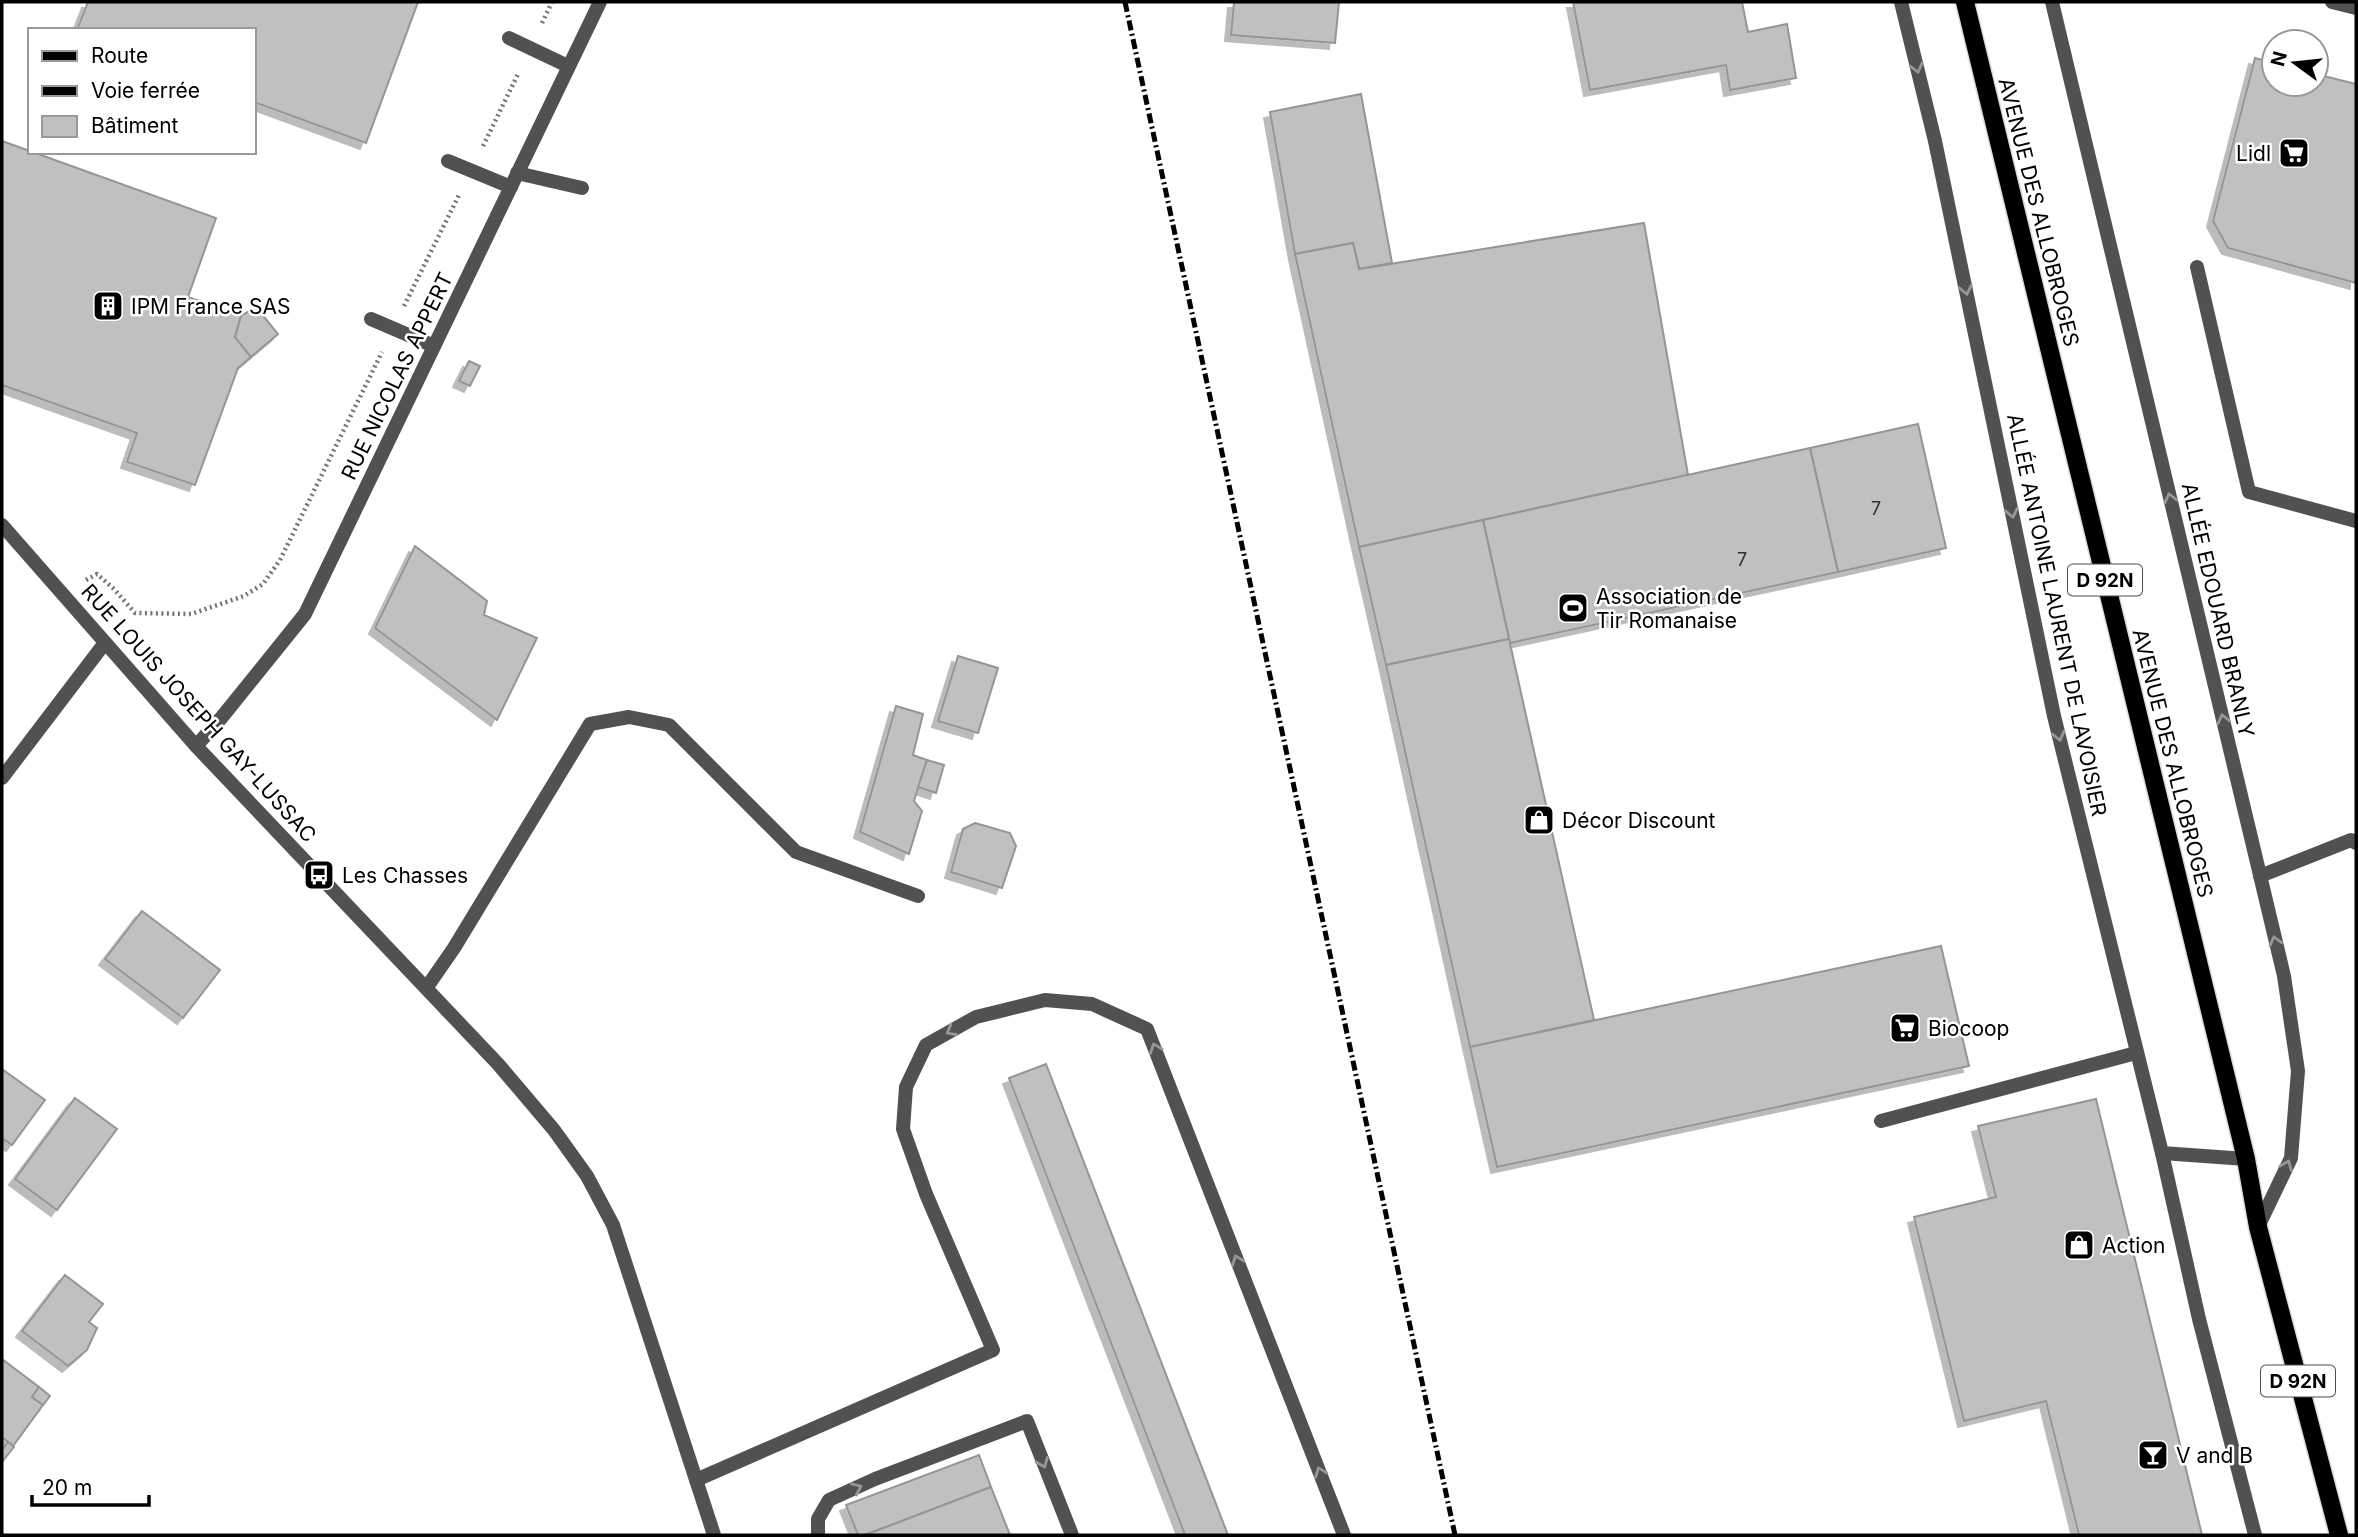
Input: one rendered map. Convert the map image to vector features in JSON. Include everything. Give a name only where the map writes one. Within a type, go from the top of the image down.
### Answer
[{"type":"main road","name":"AVENUE DES ALLOBROGES","points":[[1965,2],[2246,1159],[2258,1227],[2339,1535]]},
{"type":"street","name":"RUE NICOLAS APPERT","points":[[195,746],[222,717],[305,614],[600,2]]},
{"type":"street","name":"ALLÉE ANTOINE LAURENT DE LAVOISIER","points":[[1901,2],[1935,141],[2054,716],[2162,1153],[2199,1320],[2255,1535]]},
{"type":"street","name":"ALLÉE EDOUARD BRANLY","points":[[2053,2],[2284,975],[2298,1071],[2291,1158],[2258,1227]]},
{"type":"street","points":[[2332,2],[2356,8]]},
{"type":"street","points":[[509,38],[568,66]]},
{"type":"street","points":[[448,161],[514,180],[582,188]]},
{"type":"street","points":[[2197,267],[2249,492],[2356,521]]},
{"type":"street","points":[[371,319],[434,346]]},
{"type":"street","name":"RUE LOUIS JOSEPH GAY-LUSSAC","points":[[2,525],[195,746],[498,1064],[554,1130],[587,1176],[613,1226],[714,1535]]},
{"type":"street","points":[[2,778],[104,643]]},
{"type":"street","points":[[427,987],[454,948],[590,724],[629,717],[669,725],[796,852],[918,896]]},
{"type":"street","points":[[2260,876],[2351,840],[2356,843]]},
{"type":"street","points":[[696,1480],[993,1350],[926,1194],[904,1129],[906,1087],[926,1045],[976,1017],[1045,1000],[1092,1003],[1147,1029],[1344,1535]]},
{"type":"street","points":[[1881,1121],[2136,1053]]},
{"type":"street","points":[[2162,1153],[2246,1159]]},
{"type":"street","points":[[818,1535],[818,1519],[829,1500],[875,1479],[1027,1421],[1072,1535]]},
{"type":"path","points":[[64,597],[97,574],[135,613]]},
{"type":"building","points":[[88,2],[418,2],[366,143],[256,103],[256,28],[78,28]]},
{"type":"building","points":[[1234,2],[1339,2],[1335,43],[1231,35]]},
{"type":"building","points":[[1573,2],[1742,2],[1748,32],[1787,24],[1796,78],[1730,90],[1726,65],[1590,90]]},
{"type":"building","name":"Lidl","points":[[2255,58],[2260,59],[2260,98],[2330,98],[2330,78],[2356,84],[2356,283],[2228,248],[2213,221]]},
{"type":"building","points":[[1361,94],[1392,263],[1359,269],[1353,243],[1295,254],[1270,112]]},
{"type":"building","name":"IPM France SAS","points":[[2,141],[28,150],[28,154],[38,154],[216,218],[188,297],[241,316],[235,337],[251,357],[238,368],[195,485],[127,462],[137,433],[2,385]]},
{"type":"building","points":[[1644,223],[1688,475],[1359,547],[1295,254],[1353,243],[1359,269]]},
{"type":"building","points":[[256,307],[278,334],[251,357],[235,337],[241,316]]},
{"type":"building","points":[[469,361],[480,366],[470,386],[459,381]]},
{"type":"building","points":[[1918,424],[1946,548],[1838,572],[1810,448]]},
{"type":"building","points":[[1810,448],[1838,572],[1510,643],[1483,520]]},
{"type":"building","points":[[1483,520],[1509,639],[1386,665],[1359,547]]},
{"type":"building","points":[[415,546],[487,601],[484,615],[537,638],[497,720],[375,628]]},
{"type":"building","points":[[1509,639],[1594,1020],[1470,1047],[1386,665]]},
{"type":"building","points":[[958,656],[998,668],[978,733],[938,721]]},
{"type":"building","points":[[896,706],[923,714],[913,755],[927,760],[914,801],[922,811],[909,854],[860,832]]},
{"type":"building","points":[[927,760],[944,765],[936,793],[918,787]]},
{"type":"building","points":[[975,823],[1010,833],[1016,846],[1002,888],[951,872],[963,829]]},
{"type":"building","points":[[142,911],[220,970],[183,1018],[105,959]]},
{"type":"building","points":[[1941,946],[1969,1066],[1497,1167],[1470,1047]]},
{"type":"building","points":[[1046,1064],[1228,1535],[1185,1535],[1009,1078]]},
{"type":"building","points":[[2,1069],[45,1100],[12,1145],[2,1138]]},
{"type":"building","points":[[75,1098],[117,1129],[57,1210],[15,1179]]},
{"type":"building","points":[[2096,1099],[2202,1535],[2079,1535],[2046,1401],[1964,1421],[1914,1217],[1996,1197],[1978,1126]]},
{"type":"building","points":[[65,1275],[103,1304],[89,1322],[97,1328],[87,1350],[68,1366],[22,1331]]},
{"type":"building","points":[[2,1359],[39,1387],[32,1397],[43,1405],[13,1446],[2,1437]]},
{"type":"building","points":[[39,1387],[50,1396],[43,1405],[32,1397]]},
{"type":"building","points":[[8,1442],[14,1447],[2,1462],[2,1450]]},
{"type":"building","points":[[979,1455],[991,1487],[865,1535],[858,1535],[846,1505]]},
{"type":"building","points":[[991,1487],[1010,1535],[865,1535]]},
{"type":"railway","points":[[1125,2],[1455,1535]]},
{"type":"place","name":"Lidl","points":[[2294,153]]},
{"type":"place","name":"IPM France SAS","points":[[108,306]]},
{"type":"place","name":"Association de Tir Romanaise","points":[[1573,608]]},
{"type":"place","name":"Décor Discount","points":[[1539,820]]},
{"type":"place","name":"Les Chasses","points":[[319,875]]},
{"type":"place","name":"Biocoop","points":[[1905,1028]]},
{"type":"place","name":"Action","points":[[2079,1245]]},
{"type":"place","name":"V and B","points":[[2153,1455]]}]
